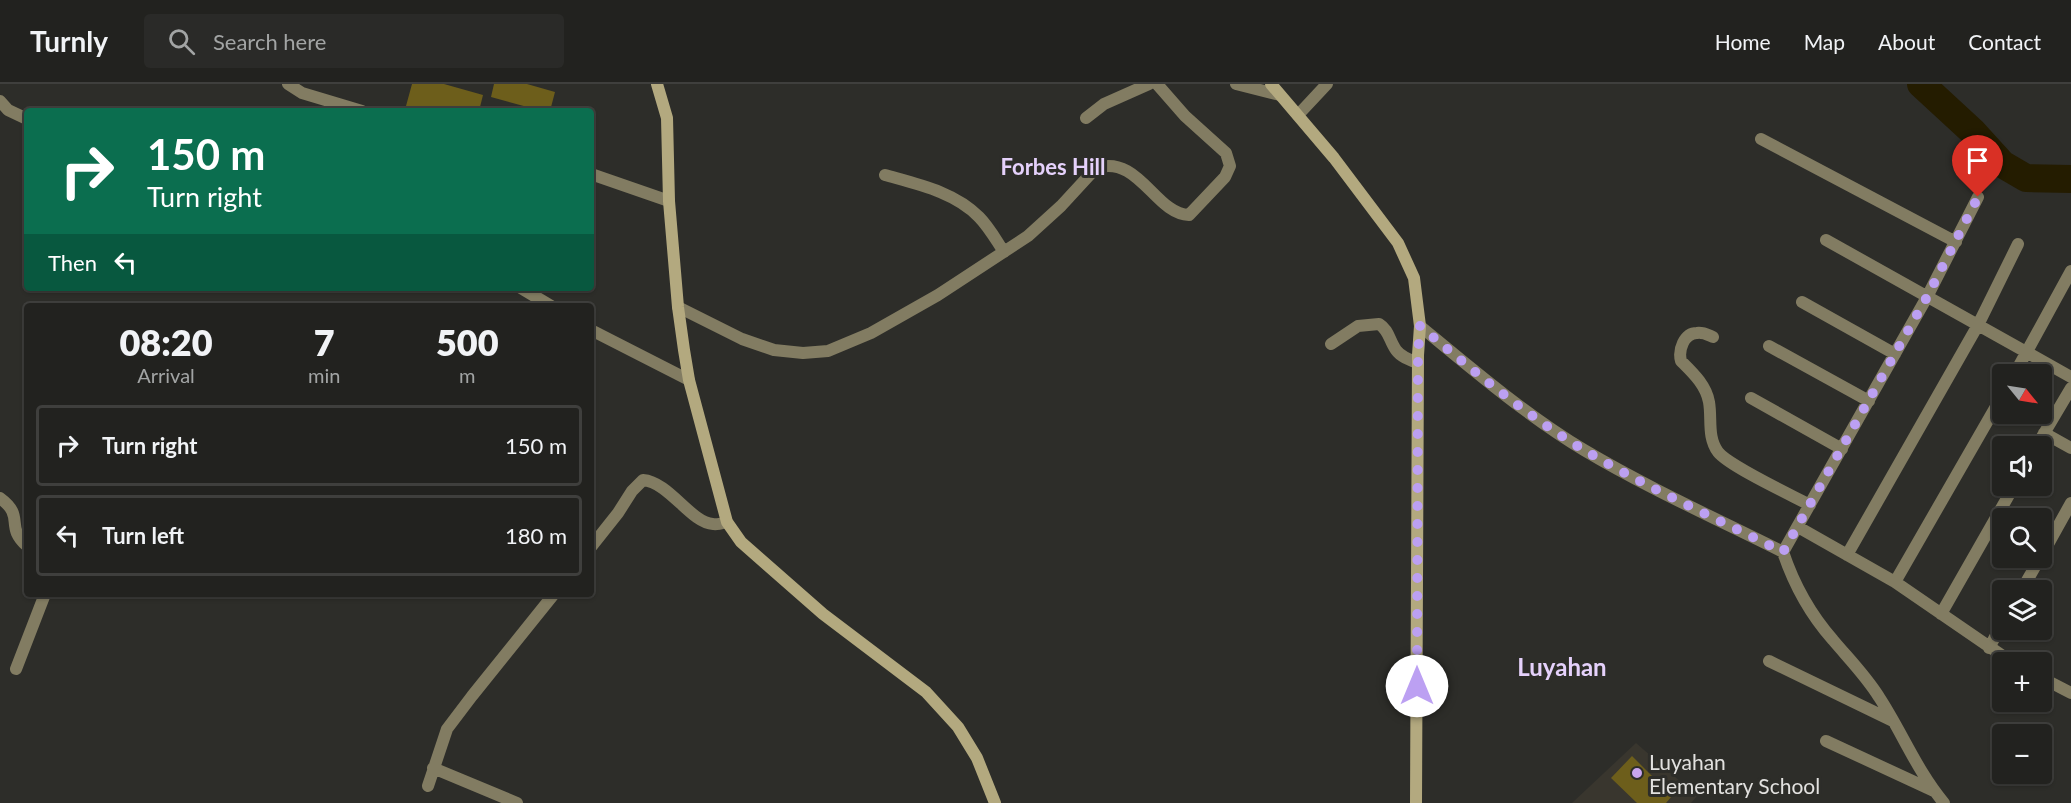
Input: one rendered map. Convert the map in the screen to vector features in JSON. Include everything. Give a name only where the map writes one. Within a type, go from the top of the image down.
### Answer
[{"type":"street","points":[[288,84],[302,93],[352,108]]},
{"type":"street","points":[[657,84],[667,118],[669,201],[678,308],[689,380],[727,522],[741,543],[815,607],[926,692],[958,727],[977,758],[995,803]]},
{"type":"street","points":[[1086,118],[1104,104],[1149,84]]},
{"type":"street","points":[[678,308],[742,339],[774,350],[803,353],[828,351],[871,333],[938,295],[1028,236],[1061,206],[1095,168],[1116,166],[1131,173],[1179,213],[1188,215],[1229,171],[1229,160],[1226,153],[1185,116],[1157,84]]},
{"type":"street","points":[[1236,84],[1280,95]]},
{"type":"street","points":[[1271,84],[1334,158],[1398,243],[1414,278],[1420,326],[1416,803]]},
{"type":"street","points":[[1298,115],[1327,84]]},
{"type":"street","points":[[0,101],[8,110],[24,118]]},
{"type":"street","points":[[1761,139],[1956,242]]},
{"type":"street","points":[[594,175],[669,201]]},
{"type":"street","points":[[885,175],[940,192],[958,202],[979,217],[1004,252]]},
{"type":"street","points":[[1783,552],[1927,297],[1978,197]]},
{"type":"street","points":[[1826,240],[2071,377]]},
{"type":"street","points":[[1846,555],[1978,325],[2018,244]]},
{"type":"street","points":[[2020,364],[2071,272]]},
{"type":"street","points":[[526,291],[546,303]]},
{"type":"street","points":[[1802,302],[1894,354]]},
{"type":"street","points":[[1331,344],[1358,326],[1379,324],[1386,329],[1400,354],[1418,363]]},
{"type":"street","points":[[1420,326],[1527,411],[1583,449],[1783,552],[1792,577],[1810,610],[1832,640],[1865,676],[1894,721],[1920,771],[1944,803]]},
{"type":"street","points":[[594,332],[689,380]]},
{"type":"street","points":[[1713,337],[1696,333],[1687,336],[1681,347],[1680,356],[1681,361],[1703,386],[1709,402],[1709,427],[1718,452],[1743,469],[1810,505]]},
{"type":"street","points":[[1769,346],[1869,401]]},
{"type":"street","points":[[2042,436],[2071,388]]},
{"type":"street","points":[[1751,398],[1842,449]]},
{"type":"street","points":[[1895,582],[1992,413]]},
{"type":"street","points":[[2044,433],[2071,448]]},
{"type":"street","points":[[594,543],[618,513],[632,490],[643,480],[656,484],[703,521],[713,525],[727,522]]},
{"type":"street","points":[[1941,614],[2008,496]]},
{"type":"street","points":[[0,498],[13,508],[15,528],[18,537],[24,543]]},
{"type":"street","points":[[2052,537],[2071,503]]},
{"type":"street","points":[[1798,527],[1895,582],[1995,652]]},
{"type":"street","points":[[16,669],[44,597]]},
{"type":"street","points":[[428,786],[447,729],[552,597]]},
{"type":"street","points":[[1989,648],[1993,640]]},
{"type":"street","points":[[1769,661],[1894,721]]},
{"type":"street","points":[[2052,683],[2071,693]]},
{"type":"street","points":[[1826,741],[1935,792]]},
{"type":"street","points":[[433,768],[517,803]]},
{"type":"shaded area","name":"Luyahan Elementary School","points":[[1636,743],[1697,796],[1691,803],[1572,803]]},
{"type":"building","points":[[412,84],[444,84],[483,95],[480,108],[413,108],[406,106]]},
{"type":"building","points":[[494,84],[527,84],[555,92],[551,108],[531,108],[491,97]]},
{"type":"building","points":[[1632,756],[1672,796],[1666,803],[1637,803],[1611,778]]},
{"type":"waterway","points":[[1921,84],[1972,131],[2002,164],[2026,178],[2071,179]]},
{"type":"place","name":"Luyahan Elementary School","points":[[1637,773]]},
{"type":"district","name":"Forbes Hill","points":[[1053,166]]},
{"type":"district","name":"Luyahan","points":[[1562,666]]},
{"type":"route","points":[[1417,686],[1420,326],[1527,411],[1583,449],[1783,552],[1927,297],[1978,197]]}]
